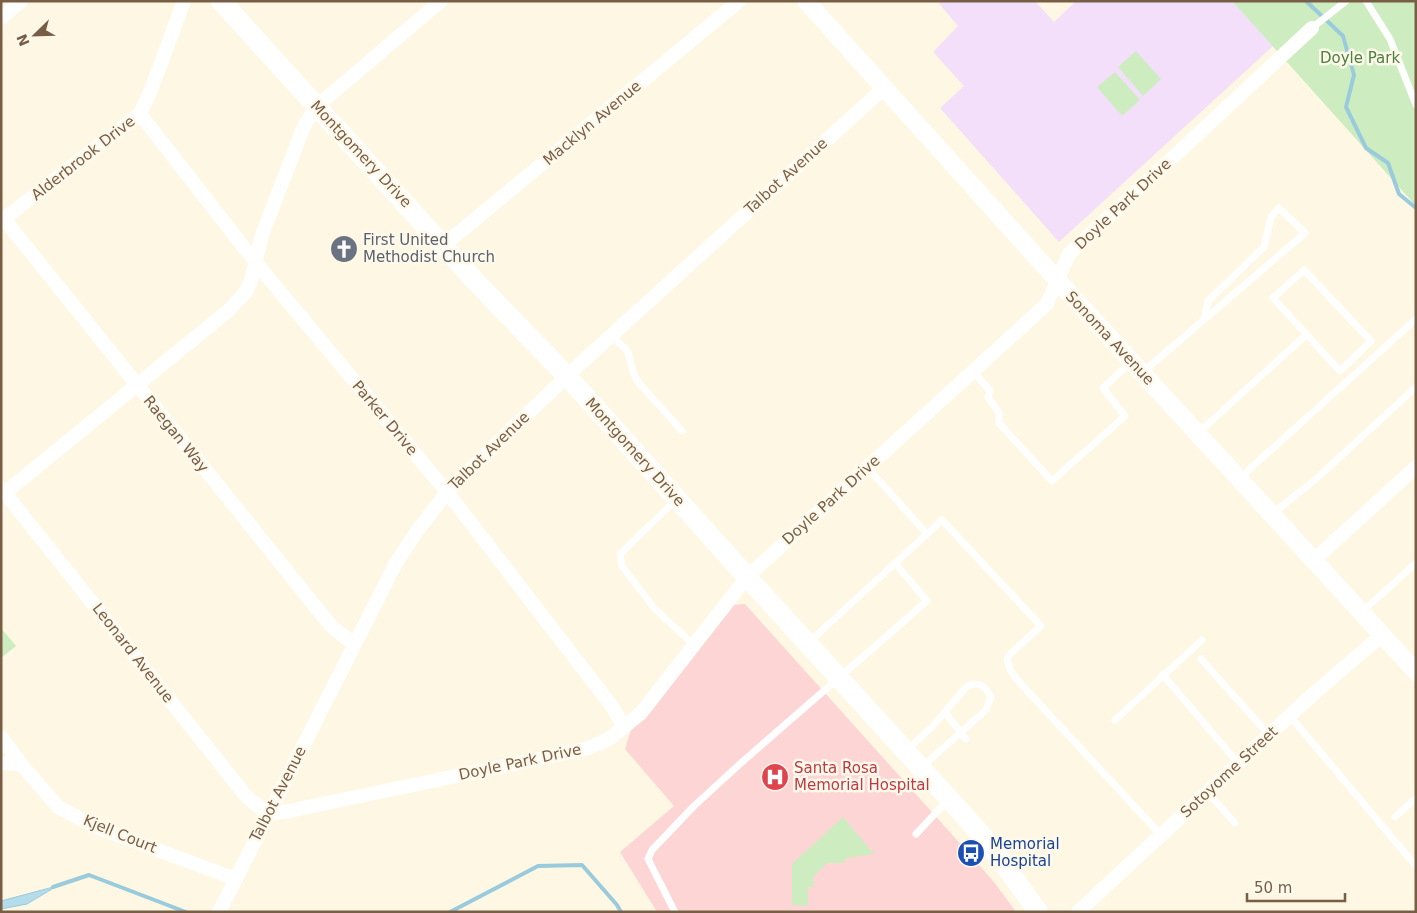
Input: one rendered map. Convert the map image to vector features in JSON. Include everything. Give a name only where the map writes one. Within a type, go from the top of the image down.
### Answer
[{"type":"main road","name":"Montgomery Drive","points":[[221,1],[478,284],[567,376],[949,798],[992,847],[1038,912]]},
{"type":"street","points":[[1,18],[21,1]]},
{"type":"street","name":"Alderbrook Drive","points":[[3,220],[140,114],[151,90],[184,1]]},
{"type":"street","points":[[3,492],[229,310],[245,293],[251,281],[262,236],[298,139],[317,106],[441,1]]},
{"type":"street","name":"Macklyn Avenue","points":[[444,245],[739,1]]},
{"type":"street","name":"Sonoma Avenue","points":[[810,2],[884,88],[1416,672]]},
{"type":"street","name":"Doyle Park Drive","points":[[268,814],[586,749],[609,739],[641,713],[747,577],[1047,304],[1069,254],[1312,28]]},
{"type":"street","name":"Talbot Avenue","points":[[219,912],[396,563],[417,531],[447,492],[610,336],[884,88]]},
{"type":"street","name":"Parker Drive","points":[[140,114],[256,263],[447,492],[611,705],[624,727]]},
{"type":"street","name":"Raegan Way","points":[[3,220],[331,626],[354,644]]},
{"type":"street","points":[[1314,560],[1416,467]]},
{"type":"street","name":"Leonard Avenue","points":[[3,492],[246,796],[268,814]]},
{"type":"street","name":"Sotoyome Street","points":[[1078,912],[1269,735],[1382,635]]},
{"type":"street","name":"Kjell Court","points":[[1,737],[21,764],[58,807],[96,827],[234,883]]},
{"type":"street","points":[[1,763],[21,764]]},
{"type":"lane","points":[[1312,28],[1346,1]]},
{"type":"lane","points":[[1366,1],[1390,39],[1416,106]]},
{"type":"lane","points":[[973,372],[990,391],[988,397],[998,413],[999,423],[1052,481],[1125,416],[1103,388],[1137,367],[1204,320],[1305,233],[1280,208],[1271,217],[1264,247],[1208,301],[1204,320]]},
{"type":"lane","points":[[1304,270],[1371,341],[1340,371],[1306,335],[1273,298],[1304,270]]},
{"type":"lane","points":[[1239,478],[1416,319]]},
{"type":"lane","points":[[1198,434],[1306,335]]},
{"type":"lane","points":[[610,336],[625,348],[633,375],[639,384],[682,431]]},
{"type":"lane","points":[[1271,514],[1316,479],[1416,387]]},
{"type":"lane","points":[[867,467],[927,534]]},
{"type":"lane","points":[[677,499],[620,554],[622,566],[654,608],[694,646]]},
{"type":"lane","points":[[807,643],[942,520],[1041,626],[1010,654],[1007,659],[1010,670],[1161,835]]},
{"type":"lane","points":[[675,912],[648,860],[652,850],[694,806],[838,677],[927,601],[895,563]]},
{"type":"lane","points":[[1362,613],[1416,563]]},
{"type":"lane","points":[[1115,720],[1202,640]]},
{"type":"lane","points":[[1201,659],[1269,735]]},
{"type":"lane","points":[[1164,675],[1238,764]]},
{"type":"lane","points":[[906,751],[933,726],[967,686],[975,683],[983,685],[988,690],[991,697],[986,710],[921,768]]},
{"type":"lane","points":[[944,712],[966,739]]},
{"type":"lane","points":[[1290,716],[1416,866]]},
{"type":"lane","points":[[1207,792],[1235,823]]},
{"type":"lane","points":[[916,834],[949,798]]},
{"type":"lane","points":[[1395,817],[1416,798]]},
{"type":"shaded area","points":[[937,1],[1035,1],[1054,22],[1076,1],[1232,1],[1273,46],[1059,242],[940,108],[964,86],[933,52],[958,26]]},
{"type":"shaded area","name":"Santa Rosa Memorial Hospital","points":[[745,604],[994,882],[1016,912],[657,912],[620,852],[674,806],[625,749],[632,727],[649,714],[734,605]]},
{"type":"green space","name":"Doyle Park","points":[[1232,1],[1416,1],[1416,206]]},
{"type":"green space","points":[[1136,51],[1161,79],[1143,96],[1118,67]]},
{"type":"green space","points":[[1115,72],[1140,100],[1122,116],[1097,87]]},
{"type":"green space","points":[[1,628],[16,646],[1,658]]},
{"type":"green space","points":[[843,817],[874,854],[845,858],[845,863],[827,863],[813,877],[814,887],[808,887],[808,906],[792,905],[792,864]]},
{"type":"water","points":[[57,886],[27,904],[1,909],[1,901]]},
{"type":"waterway","points":[[1306,1],[1343,36],[1354,75],[1346,107],[1366,148],[1388,163],[1399,194],[1416,208]]},
{"type":"waterway","points":[[450,912],[538,866],[582,865],[621,912]]},
{"type":"waterway","points":[[53,887],[89,875],[186,912]]},
{"type":"place","name":"First United Methodist Church","points":[[344,249]]},
{"type":"place","name":"Santa Rosa Memorial Hospital","points":[[775,777]]},
{"type":"place","name":"Memorial Hospital","points":[[971,853]]}]
